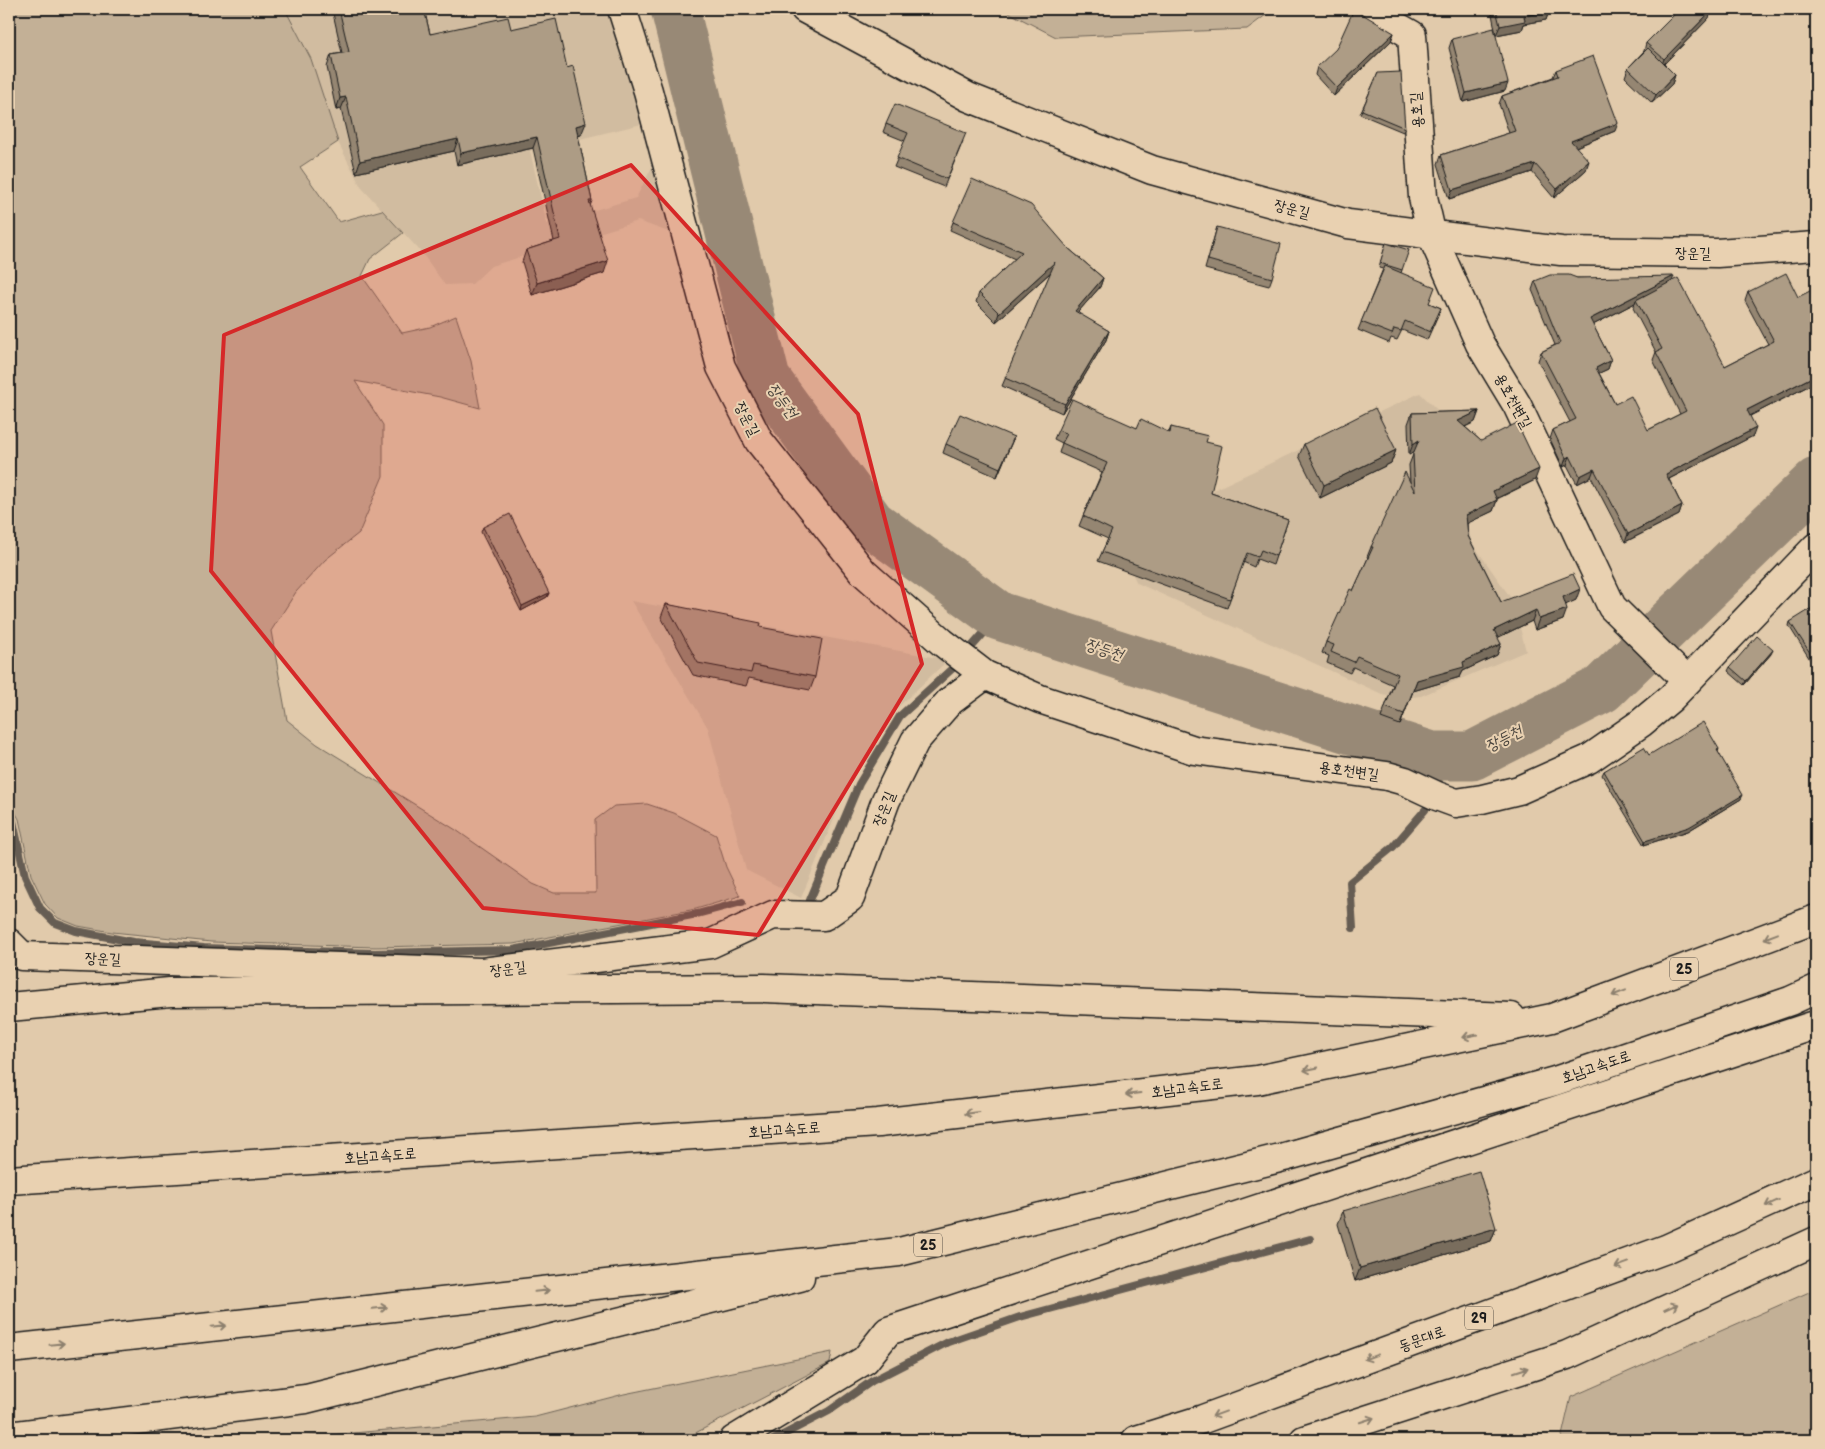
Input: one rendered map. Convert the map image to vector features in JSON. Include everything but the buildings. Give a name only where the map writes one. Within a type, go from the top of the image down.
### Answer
[{"type":"main road","name":"장운길","points":[[9,944],[22,956],[482,972],[710,944],[773,916],[824,916],[850,898],[886,800],[915,741],[949,702],[985,675],[942,642],[863,572],[759,441],[720,367],[648,91],[622,9]]},
{"type":"main road","name":"장운길","points":[[806,9],[968,97],[1152,170],[1348,224],[1561,251],[1717,253],[1816,246]]},
{"type":"main road","name":"용호길","points":[[1366,9],[1412,35],[1423,197],[1432,236]]},
{"type":"main road","name":"용호천변길","points":[[1432,236],[1480,344],[1516,405],[1612,607],[1682,676]]},
{"type":"main road","name":"용호천변길","points":[[985,675],[1040,699],[1194,750],[1387,776],[1405,781],[1437,796],[1456,802],[1482,799],[1519,790],[1590,759],[1641,724],[1671,698],[1682,676],[1816,546]]},
{"type":"main road","name":"호남고속도로","points":[[9,1180],[878,1124],[1256,1080],[1552,1018],[1816,919]]},
{"type":"main road","name":"호남고속도로","points":[[9,1007],[170,992],[764,988],[1552,1018]]},
{"type":"main road","name":"호남고속도로","points":[[9,1436],[306,1399],[1284,1157],[1555,1080],[1790,1001],[1816,989]]},
{"type":"main road","points":[[734,1440],[865,1360],[888,1331],[1816,1026]]},
{"type":"main road","name":"호남고속도로","points":[[9,1349],[899,1252],[1284,1157]]},
{"type":"main road","name":"동문대로","points":[[1136,1440],[1203,1420],[1666,1249],[1816,1182]]},
{"type":"main road","points":[[1304,1440],[1567,1355],[1816,1241]]},
{"type":"highlighted area","points":[[631,165],[858,414],[922,664],[758,935],[483,908],[211,571],[224,335]]},
{"type":"shaded area","points":[[9,9],[285,9],[311,59],[338,142],[300,167],[339,222],[382,210],[403,233],[370,259],[362,276],[402,333],[430,327],[456,316],[471,361],[480,408],[440,397],[355,381],[383,425],[383,476],[359,533],[325,560],[296,592],[271,631],[287,720],[317,744],[456,830],[533,884],[554,893],[596,893],[595,820],[614,806],[647,804],[674,813],[716,835],[726,867],[740,896],[696,909],[513,944],[375,947],[211,942],[112,932],[78,926],[58,918],[45,904],[31,875],[19,819],[9,801]]},
{"type":"shaded area","points":[[285,9],[609,9],[646,123],[530,151],[547,224],[636,198],[653,165],[677,235],[638,221],[491,266],[472,284],[445,285],[422,253],[361,187],[338,142],[311,59]]},
{"type":"shaded area","points":[[1002,9],[1274,9],[1247,29],[1056,37]]},
{"type":"shaded area","points":[[1420,393],[1477,449],[1463,492],[1471,541],[1513,601],[1526,651],[1421,696],[1402,698],[1382,694],[1137,583],[1133,575],[1150,529],[1171,510]]},
{"type":"shaded area","points":[[631,601],[948,660],[895,710],[850,781],[801,898],[746,870],[708,728]]},
{"type":"shaded area","points":[[1816,1289],[1816,1440],[1561,1440],[1571,1397]]},
{"type":"shaded area","points":[[832,1352],[830,1363],[682,1440],[273,1440],[535,1417],[624,1394]]},
{"type":"waterway","name":"장등천","points":[[675,9],[766,379],[871,523],[999,616],[1432,756],[1472,756],[1602,689],[1816,482]]},
{"type":"waterway","points":[[968,651],[999,616]]},
{"type":"waterway","points":[[810,900],[859,784],[900,716],[955,666]]},
{"type":"waterway","points":[[1432,756],[1439,783]]},
{"type":"waterway","points":[[1353,928],[1350,882],[1393,847],[1425,810]]},
{"type":"waterway","points":[[9,813],[13,821],[25,876],[40,908],[55,923],[76,931],[134,942],[204,948],[375,953],[513,950],[697,914],[742,902]]},
{"type":"waterway","points":[[773,1440],[829,1411],[872,1381],[948,1342],[1020,1317],[1310,1239]]}]
